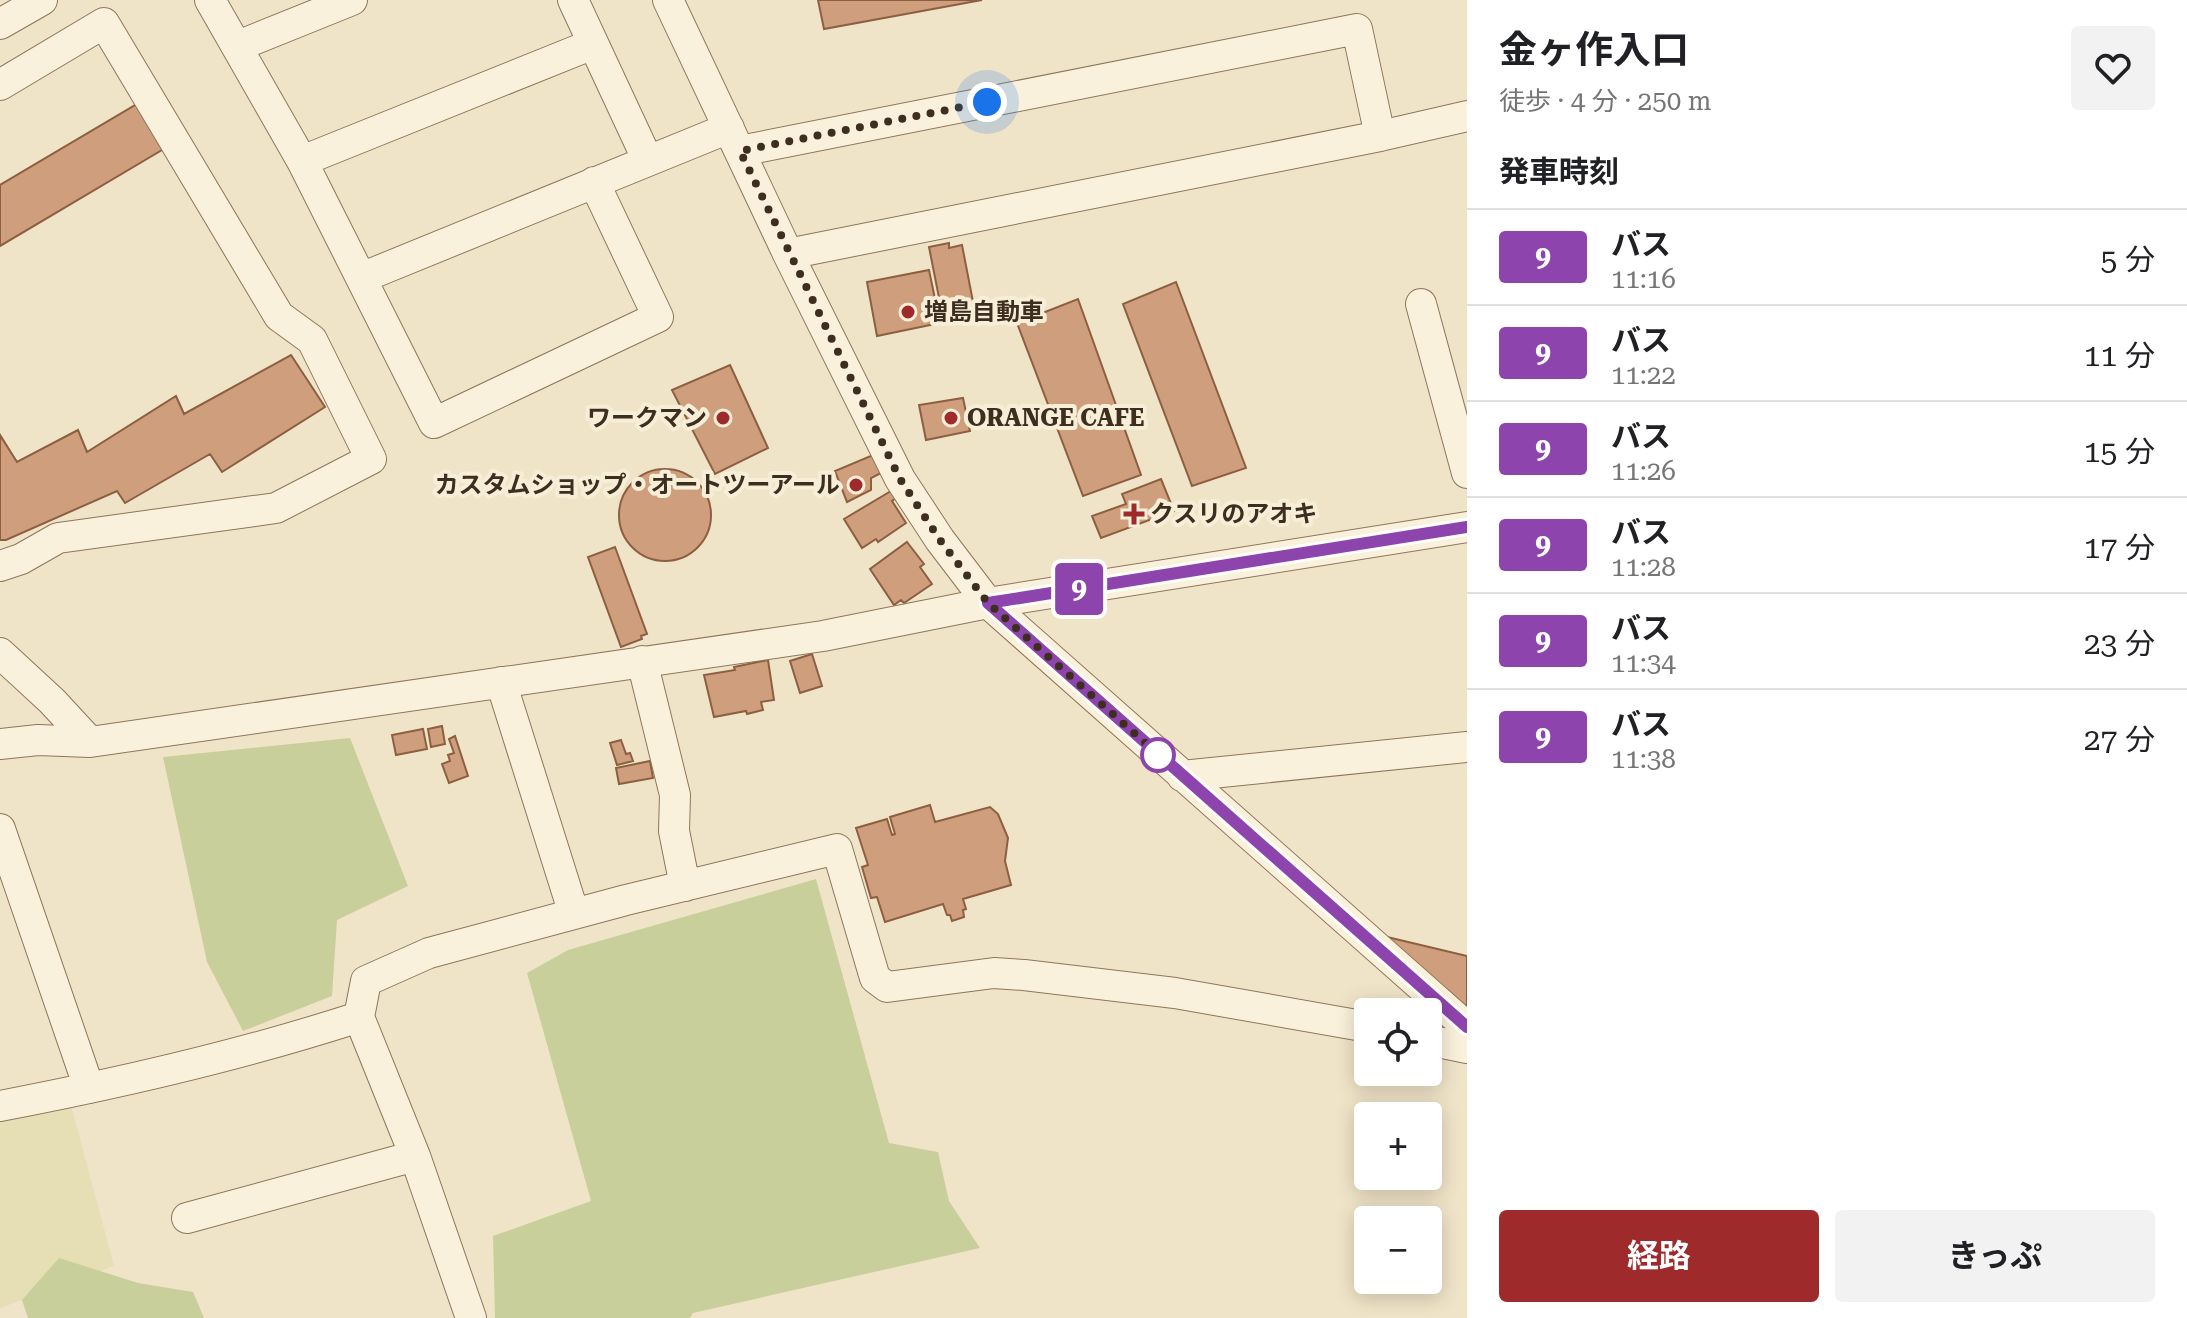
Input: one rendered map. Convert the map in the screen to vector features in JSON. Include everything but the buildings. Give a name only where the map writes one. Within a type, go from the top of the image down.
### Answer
[{"type":"street","points":[[0,24],[42,0]]},
{"type":"street","points":[[210,0],[302,161],[434,423],[658,317],[594,182]]},
{"type":"street","points":[[238,46],[352,0]]},
{"type":"street","points":[[573,0],[648,161]]},
{"type":"street","points":[[668,0],[788,254],[900,479],[940,540],[988,603],[1467,1027]]},
{"type":"street","points":[[0,85],[104,23],[279,316],[312,340],[371,459],[276,508],[58,538],[21,559],[0,566]]},
{"type":"street","points":[[361,278],[648,161],[734,139],[1357,29],[1380,136]]},
{"type":"street","points":[[302,161],[593,44]]},
{"type":"street","points":[[788,254],[1467,116]]},
{"type":"street","points":[[1421,304],[1467,473]]},
{"type":"street","points":[[0,744],[38,740],[90,742],[823,636],[988,603],[1467,527]]},
{"type":"street","points":[[0,653],[52,701],[90,742]]},
{"type":"street","points":[[642,661],[675,795],[674,831],[685,886]]},
{"type":"street","points":[[501,682],[574,914]]},
{"type":"street","points":[[1182,776],[1467,747]]},
{"type":"street","points":[[0,829],[89,1088]]},
{"type":"street","points":[[471,1318],[415,1156],[359,1017],[366,981],[429,953],[837,849],[875,978],[887,987],[994,973],[1024,975],[1175,993],[1354,1025]]},
{"type":"street","points":[[0,1106],[89,1088],[303,1035],[359,1017]]},
{"type":"street","points":[[1442,1043],[1467,1048]]},
{"type":"street","points":[[187,1218],[415,1156]]},
{"type":"shaded area","points":[[71,1105],[114,1266],[0,1308],[0,1111]]},
{"type":"green space","points":[[350,738],[408,886],[337,920],[332,996],[243,1031],[207,962],[163,757]]},
{"type":"green space","points":[[816,879],[889,1143],[938,1152],[949,1201],[980,1248],[693,1313],[690,1318],[495,1318],[493,1236],[591,1201],[527,973],[568,950]]},
{"type":"green space","points":[[59,1258],[138,1283],[193,1292],[204,1318],[28,1318],[22,1300]]},
{"type":"bus line","name":"9","points":[[1467,527],[988,603],[1467,1027]]},
{"type":"place","name":"増島自動車","points":[[908,312]]},
{"type":"place","name":"ワークマン","points":[[723,418]]},
{"type":"place","name":"ORANGE CAFE","points":[[951,418]]},
{"type":"place","name":"カスタムショップ・オートツーアール","points":[[856,485]]},
{"type":"place","name":"クスリのアオキ","points":[[1134,514]]},
{"type":"route","points":[[987,102],[740,151],[900,479],[940,540],[988,603],[1161,757],[1158,755]]}]
